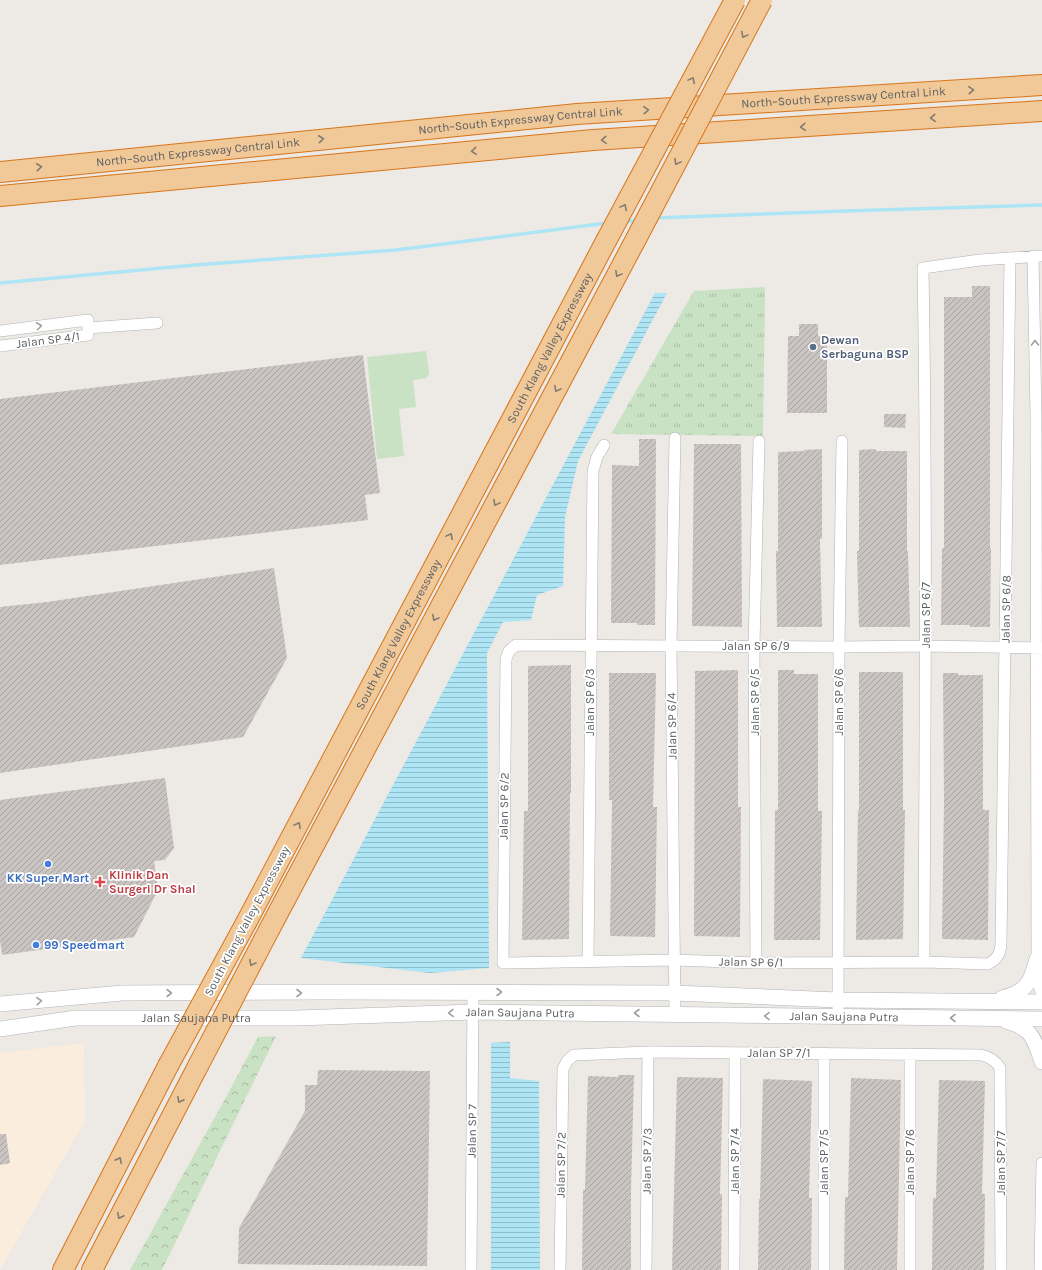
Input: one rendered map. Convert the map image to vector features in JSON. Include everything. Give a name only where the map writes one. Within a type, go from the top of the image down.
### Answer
[{"type":"highway","name":"South Klang Valley Expressway","points":[[63,1270],[168,1066],[247,921],[735,0]]},
{"type":"highway","name":"South Klang Valley Expressway","points":[[92,1270],[270,928],[762,0]]},
{"type":"highway","name":"North–South Expressway Central Link","points":[[0,172],[577,114],[1042,85]]},
{"type":"highway","name":"North–South Expressway Central Link","points":[[0,196],[594,140],[1042,111]]},
{"type":"highway","points":[[56,1270],[85,1227]]},
{"type":"main road","points":[[992,1001],[1014,995],[1026,987],[1033,976],[1037,959]]},
{"type":"main road","name":"Jalan Saujana Putra","points":[[3,1002],[122,993],[473,992],[676,993],[838,1000],[1042,1002]]},
{"type":"main road","name":"Jalan Saujana Putra","points":[[0,1029],[76,1018],[297,1018],[474,1012],[675,1014],[838,1018],[1042,1019]]},
{"type":"main road","points":[[992,1018],[1015,1024],[1028,1031],[1036,1043],[1042,1062]]},
{"type":"street","points":[[1010,258],[1037,256],[1036,423],[1039,648],[1037,959],[1038,983],[1042,996]]},
{"type":"street","name":"Jalan SP 6/7","points":[[924,962],[926,439],[924,268],[980,260],[1010,258]]},
{"type":"street","name":"Jalan SP 6/8","points":[[997,959],[1000,954],[1001,944],[1010,258]]},
{"type":"street","name":"Jalan SP 4/1","points":[[0,331],[88,320],[88,335],[0,346]]},
{"type":"street","name":"Jalan SP 4/1","points":[[88,328],[157,323]]},
{"type":"street","name":"Jalan SP 6/4","points":[[675,438],[671,646],[674,960],[676,993],[675,1014]]},
{"type":"street","name":"Jalan SP 6/5","points":[[756,963],[754,646],[759,441]]},
{"type":"street","name":"Jalan SP 6/6","points":[[838,1018],[839,647],[842,441]]},
{"type":"street","name":"Jalan SP 6/3","points":[[588,961],[592,470],[597,457],[604,446]]},
{"type":"street","name":"Jalan SP 6/9","points":[[509,650],[516,645],[839,647],[926,646],[1039,648]]},
{"type":"street","name":"Jalan SP 6/2","points":[[503,963],[506,660],[509,650]]},
{"type":"street","name":"Jalan SP 6/1","points":[[503,963],[674,960],[756,963],[924,962],[988,964],[997,959]]},
{"type":"street","name":"Jalan SP 7","points":[[471,1270],[473,992]]},
{"type":"street","name":"Jalan SP 7/1","points":[[567,1061],[574,1055],[648,1052],[981,1055],[992,1059]]},
{"type":"street","name":"Jalan SP 7/3","points":[[646,1270],[648,1052]]},
{"type":"street","name":"Jalan SP 7/4","points":[[734,1270],[735,1052]]},
{"type":"street","name":"Jalan SP 7/5","points":[[824,1053],[824,1270]]},
{"type":"street","name":"Jalan SP 7/6","points":[[910,1054],[910,1270]]},
{"type":"street","name":"Jalan SP 7/7","points":[[992,1059],[1000,1068],[1001,1270]]},
{"type":"street","name":"Jalan SP 7/2","points":[[560,1270],[562,1069],[567,1061]]},
{"type":"street","points":[[1040,1270],[1042,1163]]},
{"type":"shaded area","points":[[84,1043],[85,1121],[0,1270],[0,1053]]},
{"type":"green space","points":[[765,287],[763,436],[611,434],[694,291]]},
{"type":"green space","points":[[426,351],[429,372],[427,378],[413,380],[416,407],[399,409],[404,456],[377,459],[367,357]]},
{"type":"green space","points":[[276,1036],[162,1270],[130,1270],[258,1037]]},
{"type":"water","points":[[655,293],[667,293],[578,461],[565,517],[563,586],[537,595],[531,620],[503,622],[487,653],[489,968],[430,973],[301,958]]},
{"type":"water","points":[[510,1042],[510,1078],[539,1081],[540,1270],[491,1270],[491,1043]]},
{"type":"building","points":[[972,286],[990,286],[990,627],[941,625],[942,548],[944,548],[944,297],[972,297]]},
{"type":"building","points":[[799,324],[818,324],[818,336],[827,336],[827,413],[787,413],[788,336],[799,336]]},
{"type":"building","points":[[363,355],[380,493],[365,495],[368,520],[0,565],[0,399]]},
{"type":"building","points":[[884,414],[906,414],[905,428],[884,427]]},
{"type":"building","points":[[639,439],[656,439],[655,625],[611,623],[612,465],[639,466]]},
{"type":"building","points":[[694,444],[741,444],[742,627],[692,626]]},
{"type":"building","points":[[822,449],[822,539],[820,539],[822,627],[777,627],[776,551],[778,551],[778,452]]},
{"type":"building","points":[[876,449],[876,451],[907,451],[907,551],[910,627],[859,627],[857,551],[859,551],[859,450]]},
{"type":"building","points":[[274,568],[287,658],[243,737],[0,773],[0,607],[47,602]]},
{"type":"building","points":[[571,665],[569,939],[522,940],[524,811],[528,811],[528,666]]},
{"type":"building","points":[[738,670],[738,807],[741,807],[740,937],[694,936],[695,671]]},
{"type":"building","points":[[778,670],[794,670],[794,674],[818,674],[818,811],[822,811],[820,940],[774,940],[775,810],[778,810]]},
{"type":"building","points":[[859,672],[903,672],[903,810],[905,810],[903,939],[856,940],[859,810]]},
{"type":"building","points":[[609,673],[656,673],[653,807],[657,807],[655,937],[610,936],[612,800],[609,800]]},
{"type":"building","points":[[943,673],[958,673],[958,675],[983,675],[983,810],[989,810],[988,940],[942,939],[944,801]]},
{"type":"building","points":[[165,778],[174,848],[165,860],[154,861],[158,890],[134,937],[2,955],[0,939],[0,800]]},
{"type":"building","points":[[318,1070],[430,1071],[427,1266],[238,1264],[239,1228],[305,1111],[305,1085],[317,1085]]},
{"type":"building","points":[[618,1075],[634,1075],[631,1190],[631,1270],[582,1270],[583,1190],[585,1190],[588,1076],[618,1077]]},
{"type":"building","points":[[677,1077],[723,1078],[720,1194],[722,1194],[721,1270],[672,1270]]},
{"type":"building","points":[[851,1078],[901,1080],[897,1270],[844,1270],[845,1197],[848,1197]]},
{"type":"building","points":[[763,1079],[812,1081],[809,1198],[812,1198],[811,1270],[758,1270]]},
{"type":"building","points":[[939,1080],[985,1081],[982,1194],[985,1194],[984,1270],[932,1270],[933,1198],[936,1198]]},
{"type":"building","points":[[0,1134],[6,1134],[10,1163],[0,1165]]},
{"type":"waterway","points":[[655,218],[1042,205]]},
{"type":"waterway","points":[[624,222],[639,220]]},
{"type":"waterway","points":[[0,283],[195,265],[396,250],[607,223]]},
{"type":"place","name":"Dewan Serbaguna BSP","points":[[813,347]]},
{"type":"place","name":"KK Super Mart","points":[[48,864]]},
{"type":"place","name":"Klinik Dan Surgeri Dr Shal","points":[[100,882]]},
{"type":"place","name":"99 Speedmart","points":[[36,945]]}]
